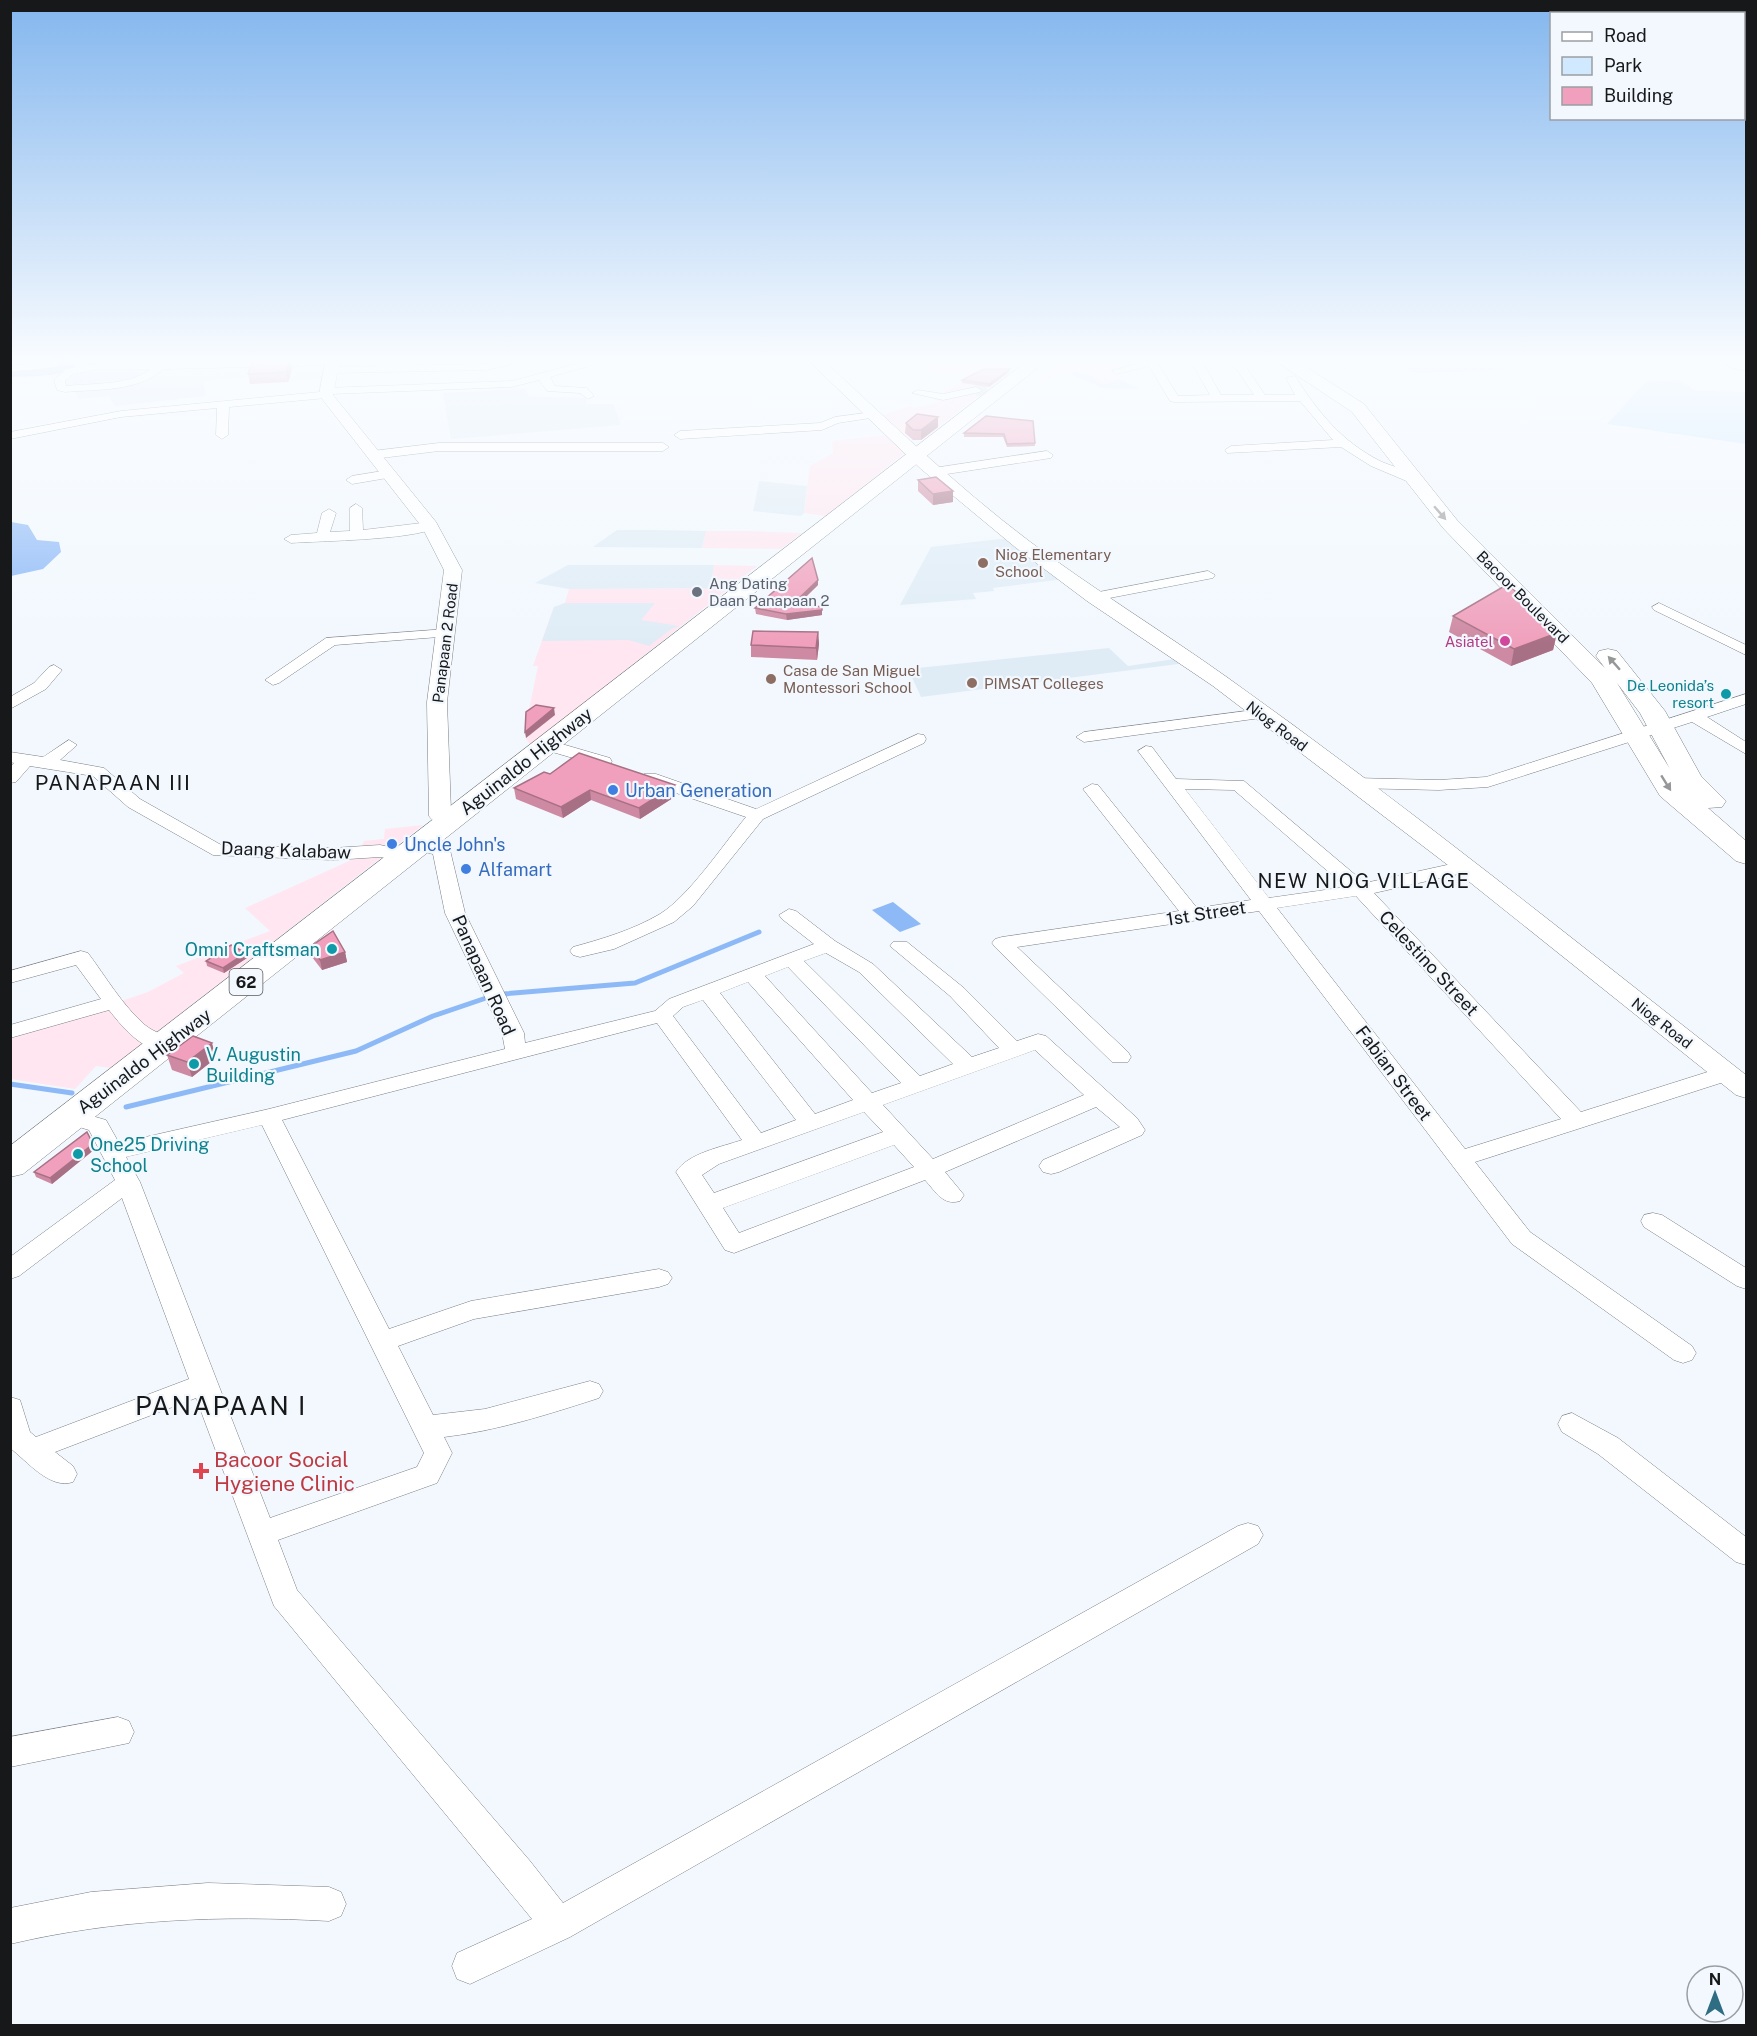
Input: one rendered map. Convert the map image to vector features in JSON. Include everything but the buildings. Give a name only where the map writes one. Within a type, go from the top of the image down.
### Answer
[{"type":"main road","name":"Aguinaldo Highway","points":[[10,1165],[413,850],[445,809],[479,798],[920,453]]},
{"type":"main road","name":"Bacoor Boulevard","points":[[1394,453],[1450,524],[1544,602]]},
{"type":"main road","name":"Bacoor Boulevard","points":[[1415,453],[1471,521],[1544,602],[1602,679],[1649,730],[1690,780],[1746,828]]},
{"type":"main road","name":"Bacoor Boulevard","points":[[1649,730],[1670,790],[1746,855]]},
{"type":"street","points":[[373,455],[389,453]]},
{"type":"street","name":"Niog Road","points":[[914,453],[1021,543],[1094,597],[1190,660],[1354,783],[1465,867],[1746,1089]]},
{"type":"street","points":[[1356,453],[1364,459],[1416,481]]},
{"type":"street","name":"Panapaan 2 Road","points":[[373,455],[430,526],[453,570],[437,702],[445,809]]},
{"type":"street","points":[[934,472],[1047,455]]},
{"type":"street","points":[[352,480],[389,474]]},
{"type":"street","points":[[356,508],[356,530]]},
{"type":"street","points":[[323,533],[329,513]]},
{"type":"street","points":[[291,539],[323,533],[430,526]]},
{"type":"street","points":[[1094,597],[1208,575]]},
{"type":"street","points":[[1178,581],[1194,590]]},
{"type":"street","points":[[1659,607],[1746,651]]},
{"type":"street","points":[[273,680],[331,641],[447,633]]},
{"type":"street","points":[[10,704],[40,686],[54,670]]},
{"type":"street","points":[[1354,783],[1438,785],[1488,782],[1746,699]]},
{"type":"street","points":[[1084,737],[1262,714]]},
{"type":"street","points":[[1694,716],[1746,749]]},
{"type":"street","points":[[580,951],[607,945],[667,918],[686,902],[757,815],[918,739]]},
{"type":"street","points":[[548,744],[757,815]]},
{"type":"street","points":[[46,763],[69,745]]},
{"type":"street","name":"Fabian Street","points":[[1146,751],[1174,784],[1521,1238],[1683,1353]]},
{"type":"street","points":[[10,778],[18,759]]},
{"type":"street","name":"Daang Kalabaw","points":[[18,759],[98,772],[134,803],[219,850],[333,854],[413,850]]},
{"type":"street","name":"Celestino Street","points":[[1174,784],[1238,785],[1361,890],[1576,1121]]},
{"type":"street","points":[[1092,789],[1192,915]]},
{"type":"street","name":"Panapaan Road","points":[[413,850],[441,850],[455,914],[513,1033],[516,1052]]},
{"type":"street","name":"1st Street","points":[[1120,1058],[1002,943],[1361,890],[1465,867]]},
{"type":"street","points":[[789,915],[828,945],[866,968],[968,1066]]},
{"type":"street","points":[[113,1152],[269,1116],[662,1015],[676,1003],[828,945]]},
{"type":"street","points":[[900,946],[957,992],[1013,1050]]},
{"type":"street","points":[[10,977],[81,957],[132,1026],[150,1041],[166,1045]]},
{"type":"street","points":[[792,960],[916,1085]]},
{"type":"street","points":[[752,974],[952,1195]]},
{"type":"street","points":[[706,991],[810,1123]]},
{"type":"street","points":[[10,1032],[114,1002]]},
{"type":"street","points":[[662,1015],[756,1143]]},
{"type":"street","points":[[1052,1166],[1134,1130],[1133,1126],[1038,1041],[810,1123],[688,1170],[734,1244],[929,1170],[1099,1097]]},
{"type":"street","points":[[1459,1159],[1725,1074]]},
{"type":"street","points":[[263,1533],[427,1474],[438,1453],[269,1116]]},
{"type":"street","points":[[71,1117],[98,1125],[128,1182],[263,1533],[285,1598],[518,1872],[558,1925]]},
{"type":"street","points":[[709,1204],[898,1135]]},
{"type":"street","points":[[10,1270],[128,1182]]},
{"type":"street","points":[[1653,1221],[1746,1280]]},
{"type":"street","points":[[381,1342],[471,1310],[659,1278]]},
{"type":"street","points":[[31,1450],[204,1384]]},
{"type":"street","points":[[424,1426],[443,1427],[479,1420],[590,1391]]},
{"type":"street","points":[[10,1407],[18,1438],[63,1474]]},
{"type":"street","points":[[1572,1424],[1608,1446],[1746,1553]]},
{"type":"street","points":[[470,1966],[558,1925],[1248,1535]]},
{"type":"street","points":[[10,1752],[118,1732]]},
{"type":"street","points":[[10,1926],[71,1911],[172,1899],[249,1898],[329,1904]]},
{"type":"shaded area","points":[[833,453],[905,453],[825,516],[804,513],[810,466]]},
{"type":"shaded area","points":[[759,481],[807,486],[804,513],[801,516],[753,511]]},
{"type":"shaded area","points":[[617,530],[706,531],[702,548],[593,547]]},
{"type":"shaded area","points":[[706,531],[802,533],[781,549],[702,548]]},
{"type":"shaded area","name":"Niog Elementary School","points":[[1009,538],[1064,579],[993,588],[994,591],[973,593],[976,599],[900,605],[931,547]]},
{"type":"shaded area","points":[[568,565],[714,565],[710,588],[569,589],[535,583]]},
{"type":"shaded area","points":[[714,565],[757,566],[531,745],[526,739],[527,719],[538,666],[533,666],[554,607],[565,603],[569,589],[710,588]]},
{"type":"shaded area","points":[[565,603],[655,603],[641,620],[679,626],[671,629],[649,646],[629,640],[542,641],[554,607]]},
{"type":"shaded area","name":"PIMSAT Colleges","points":[[1109,648],[1128,666],[1181,658],[1186,663],[921,697],[908,669]]},
{"type":"shaded area","points":[[423,825],[111,1068],[96,1066],[75,1089],[11,1079],[10,1039],[148,992],[184,973],[176,966],[270,931],[245,908],[358,857],[364,841],[384,839],[385,829]]},
{"type":"water","points":[[11,522],[28,525],[37,540],[59,542],[61,552],[43,569],[11,576]]},
{"type":"water","points":[[893,902],[921,924],[900,932],[872,910]]},
{"type":"waterway","points":[[503,994],[635,983],[759,932]]},
{"type":"waterway","points":[[126,1107],[356,1051],[433,1016],[489,997]]},
{"type":"waterway","points":[[10,1084],[72,1093]]},
{"type":"place","name":"Niog Elementary School","points":[[983,563]]},
{"type":"place","name":"Ang Dating Daan Panapaan 2","points":[[697,592]]},
{"type":"place","name":"Asiatel","points":[[1505,641]]},
{"type":"place","name":"Casa de San Miguel Montessori School","points":[[771,679]]},
{"type":"place","name":"PIMSAT Colleges","points":[[972,683]]},
{"type":"place","name":"De Leonida’s resort","points":[[1726,694]]},
{"type":"place","name":"Urban Generation","points":[[613,790]]},
{"type":"place","name":"Uncle John's","points":[[392,844]]},
{"type":"place","name":"Alfamart","points":[[466,869]]},
{"type":"place","name":"Omni Craftsman","points":[[332,949]]},
{"type":"place","name":"V. Augustin Building","points":[[194,1064]]},
{"type":"place","name":"One25 Driving School","points":[[78,1154]]},
{"type":"place","name":"Bacoor Social Hygiene Clinic","points":[[201,1471]]},
{"type":"district","name":"PANAPAAN III","points":[[113,782]]},
{"type":"district","name":"NEW NIOG VILLAGE","points":[[1364,881]]},
{"type":"district","name":"PANAPAAN I","points":[[221,1405]]}]
